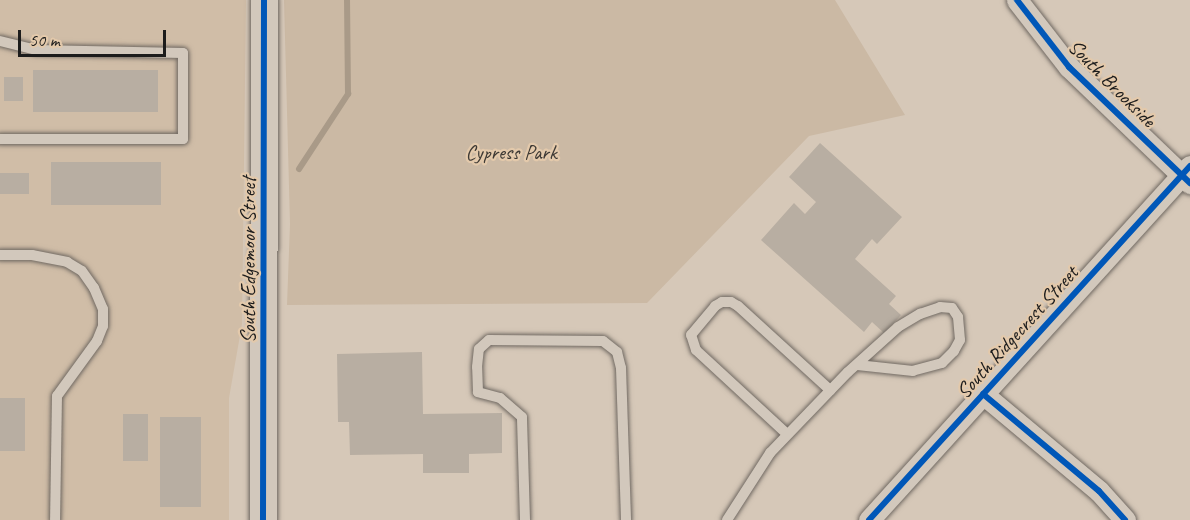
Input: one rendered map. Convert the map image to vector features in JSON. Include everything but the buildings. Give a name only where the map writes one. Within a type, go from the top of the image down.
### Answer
[{"type":"street","name":"South Edgemoor Street","points":[[263,520],[264,0]]},
{"type":"street","name":"South Brookside","points":[[1017,0],[1069,67],[1187,175]]},
{"type":"street","name":"South Ridgecrest Street","points":[[869,520],[1187,175]]},
{"type":"street","points":[[983,394],[1099,491],[1125,520]]},
{"type":"lane","points":[[0,41],[36,50],[183,53],[183,139],[0,139]]},
{"type":"lane","points":[[0,255],[42,256],[66,262],[82,272],[94,288],[103,309],[103,326],[97,341],[57,396],[55,520]]},
{"type":"lane","points":[[788,434],[696,350],[691,335],[715,306],[722,302],[731,302],[738,306],[830,390]]},
{"type":"lane","points":[[727,520],[770,453],[830,390],[857,364],[898,327],[920,314],[940,307],[952,308],[958,316],[960,340],[954,351],[942,363],[913,370],[857,364]]},
{"type":"lane","points":[[525,520],[522,417],[500,398],[478,392],[477,367],[480,349],[489,340],[603,341],[617,352],[621,368],[626,520]]},
{"type":"shaded area","points":[[0,0],[246,0],[242,324],[229,398],[229,520],[0,520]]},
{"type":"green space","name":"Cypress Park","points":[[284,0],[835,0],[905,115],[809,136],[647,303],[287,305],[290,224]]},
{"type":"waterway","points":[[299,169],[348,94],[347,0]]},
{"type":"cycle path","points":[[263,520],[264,0]]},
{"type":"cycle path","points":[[1017,0],[1069,67],[1190,183]]},
{"type":"cycle path","points":[[869,520],[1190,166]]},
{"type":"cycle path","points":[[983,394],[1099,491],[1125,520]]}]
